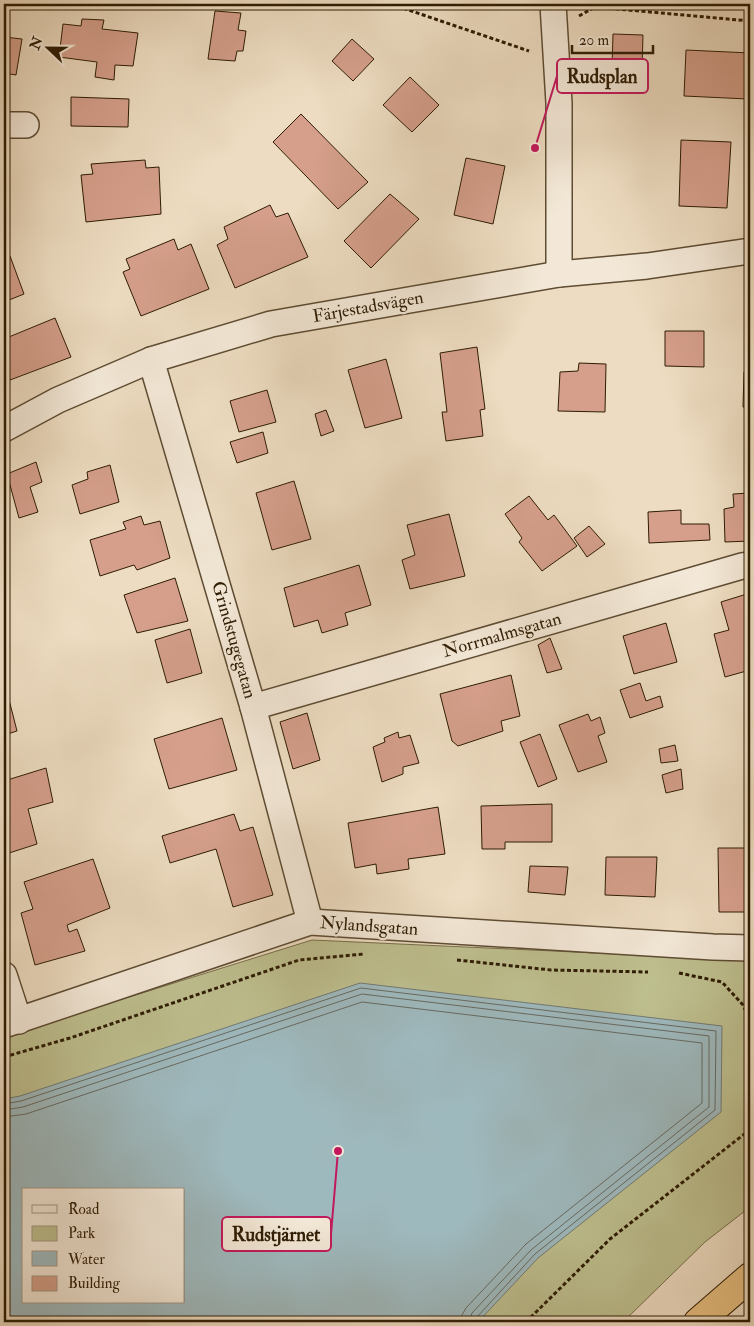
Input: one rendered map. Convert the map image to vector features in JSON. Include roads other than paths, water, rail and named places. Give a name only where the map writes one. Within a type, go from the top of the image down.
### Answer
[{"type":"highway","points":[[698,1322],[750,1278]]},
{"type":"street","points":[[553,4],[559,104],[559,274]]},
{"type":"street","name":"Färjestadsvägen","points":[[4,429],[58,400],[151,360],[271,324],[559,274],[647,266],[750,252]]},
{"type":"street","name":"Grindstugegatan","points":[[151,360],[253,707],[310,922]]},
{"type":"street","name":"Norrmalmsgatan","points":[[253,707],[750,565]]},
{"type":"street","name":"Nylandsgatan","points":[[11,1023],[310,922],[750,948]]},
{"type":"street","points":[[4,975],[11,1023]]},
{"type":"water","points":[[360,983],[722,1026],[721,1112],[538,1258],[478,1322],[4,1322],[4,1099],[20,1096]]},
{"type":"place","name":"Rudsplan","points":[[535,148]]},
{"type":"place","name":"Rudstjärnet","points":[[338,1151]]}]
